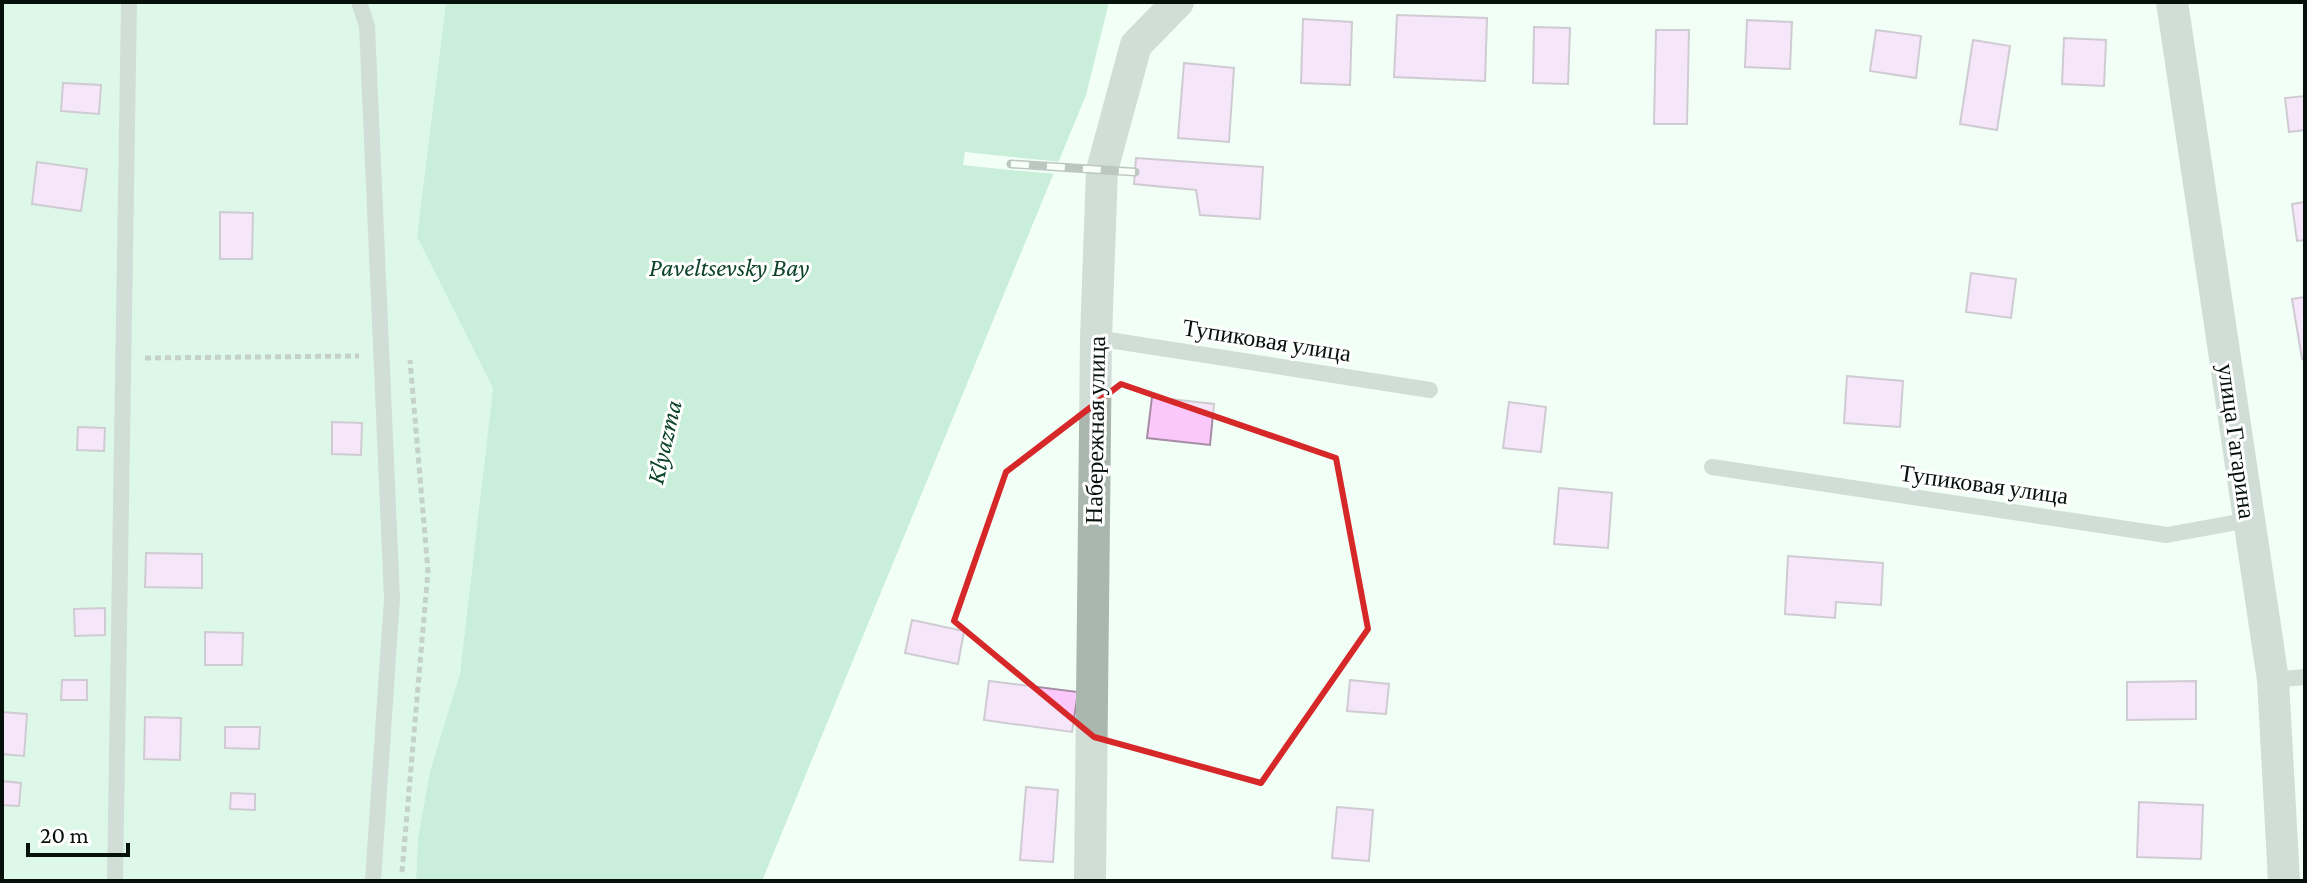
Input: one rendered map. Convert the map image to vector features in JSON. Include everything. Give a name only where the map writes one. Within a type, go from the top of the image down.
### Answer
[{"type":"street","name":"Набережная улица","points":[[1090,881],[1096,338],[1102,170],[1136,45],[1178,2]]},
{"type":"street","name":"улица Гагарина","points":[[2172,2],[2273,680],[2284,881]]},
{"type":"lane","points":[[115,881],[129,2]]},
{"type":"lane","points":[[359,2],[367,26],[392,598],[373,881]]},
{"type":"lane","name":"Тупиковая улица","points":[[1096,338],[1430,390]]},
{"type":"lane","name":"Тупиковая улица","points":[[1712,467],[2167,535],[2249,520]]},
{"type":"lane","points":[[2273,680],[2305,677]]},
{"type":"highlighted area","points":[[1121,384],[1336,458],[1368,629],[1261,783],[1094,737],[954,621],[1006,472]]},
{"type":"shaded area","points":[[2,2],[446,2],[417,237],[493,388],[460,673],[430,771],[418,838],[416,881],[2,881]]},
{"type":"water","name":"Paveltsevsky Bay","points":[[446,2],[1109,2],[1086,95],[762,881],[416,881],[418,838],[430,771],[460,673],[493,388],[417,237]]},
{"type":"pier","points":[[965,152],[1063,162],[1058,174],[1010,170],[963,165]]},
{"type":"building","points":[[1397,15],[1487,18],[1485,81],[1394,77]]},
{"type":"building","points":[[1303,19],[1352,22],[1350,85],[1301,83]]},
{"type":"building","points":[[1747,20],[1792,22],[1790,69],[1745,67]]},
{"type":"building","points":[[1534,27],[1570,28],[1568,84],[1533,83]]},
{"type":"building","points":[[1656,30],[1689,30],[1687,124],[1654,124]]},
{"type":"building","points":[[1876,30],[1921,36],[1916,78],[1870,71]]},
{"type":"building","points":[[2064,38],[2106,40],[2104,86],[2062,84]]},
{"type":"building","points":[[1973,40],[2010,46],[1997,130],[1960,124]]},
{"type":"building","points":[[1184,63],[1234,68],[1229,142],[1178,138]]},
{"type":"building","points":[[63,83],[101,85],[99,114],[61,111]]},
{"type":"building","points":[[2305,96],[2305,130],[2289,132],[2285,98]]},
{"type":"building","points":[[1136,158],[1263,167],[1260,219],[1200,215],[1196,190],[1134,184]]},
{"type":"building","points":[[37,162],[87,169],[81,211],[32,204]]},
{"type":"building","points":[[2305,202],[2305,240],[2297,241],[2292,204]]},
{"type":"building","points":[[220,212],[253,213],[252,259],[220,259]]},
{"type":"building","points":[[1971,273],[2016,279],[2011,318],[1966,312]]},
{"type":"building","points":[[2305,297],[2305,358],[2302,359],[2292,299]]},
{"type":"building","points":[[1847,376],[1903,381],[1900,427],[1844,423]]},
{"type":"building","points":[[1152,397],[1214,404],[1210,445],[1147,438]]},
{"type":"building","points":[[1509,402],[1546,407],[1541,452],[1503,448]]},
{"type":"building","points":[[332,422],[362,423],[361,455],[332,454]]},
{"type":"building","points":[[78,427],[105,428],[104,451],[77,450]]},
{"type":"building","points":[[1559,488],[1612,493],[1608,548],[1554,544]]},
{"type":"building","points":[[146,553],[202,554],[202,588],[145,587]]},
{"type":"building","points":[[1788,556],[1883,563],[1881,605],[1836,602],[1835,618],[1785,614]]},
{"type":"building","points":[[105,608],[105,635],[75,636],[74,609]]},
{"type":"building","points":[[912,620],[964,631],[958,664],[905,653]]},
{"type":"building","points":[[205,632],[243,633],[242,665],[205,665]]},
{"type":"building","points":[[62,680],[87,680],[87,700],[61,700]]},
{"type":"building","points":[[1350,680],[1389,684],[1386,714],[1347,711]]},
{"type":"building","points":[[989,681],[1078,692],[1072,732],[984,720]]},
{"type":"building","points":[[2196,681],[2196,719],[2127,720],[2127,682]]},
{"type":"building","points":[[2,712],[27,714],[24,756],[2,754]]},
{"type":"building","points":[[145,717],[181,718],[180,760],[144,759]]},
{"type":"building","points":[[225,727],[260,727],[259,749],[225,748]]},
{"type":"building","points":[[2,781],[21,783],[19,806],[2,805]]},
{"type":"building","points":[[1026,787],[1058,790],[1053,862],[1020,860]]},
{"type":"building","points":[[231,793],[255,794],[255,810],[230,809]]},
{"type":"building","points":[[2139,802],[2203,805],[2201,859],[2137,857]]},
{"type":"building","points":[[1337,807],[1373,810],[1369,861],[1332,858]]},
{"type":"railway","points":[[1011,164],[1135,172]]},
{"type":"water label","name":"Klyazma","points":[[664,442]]}]
